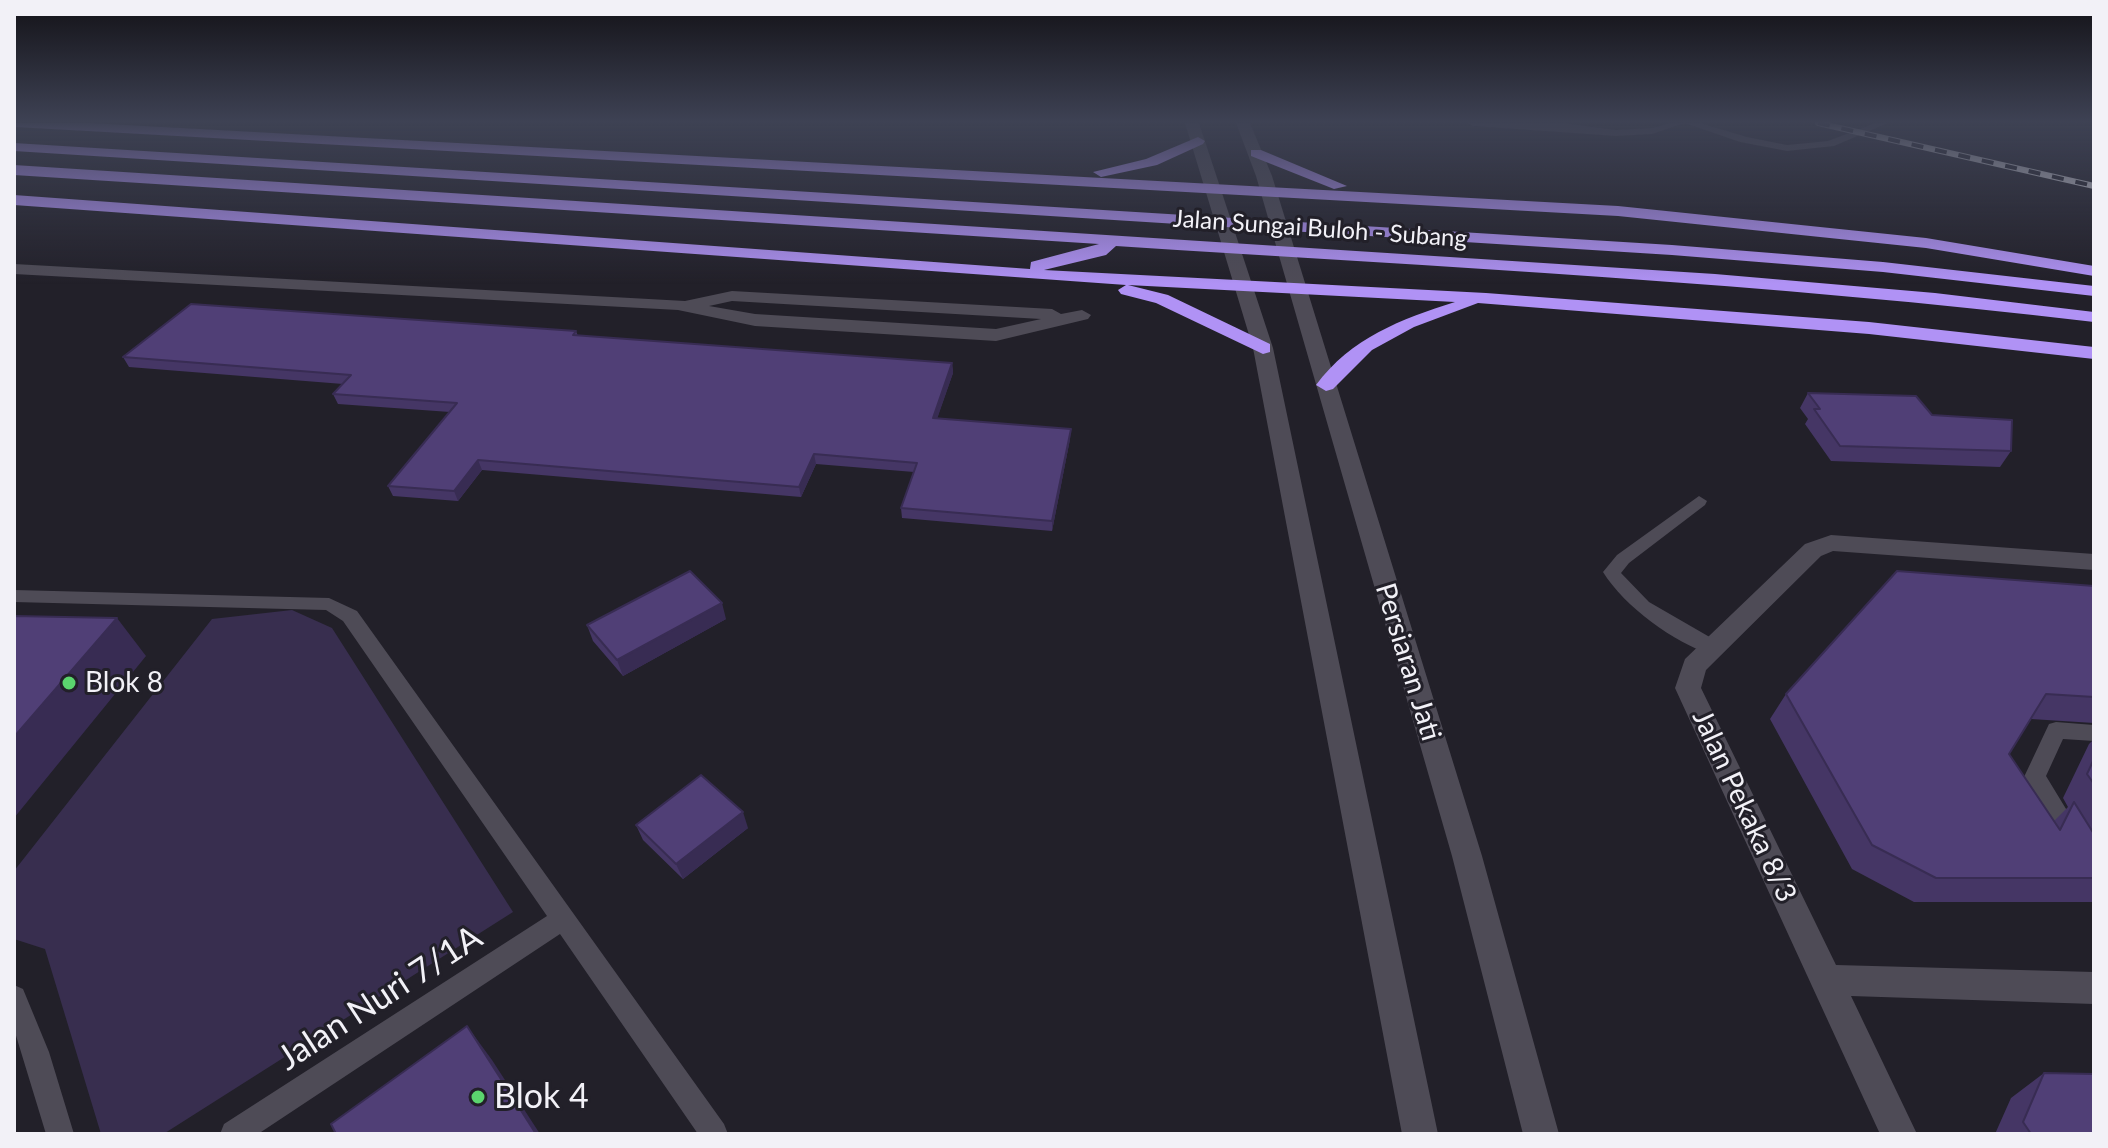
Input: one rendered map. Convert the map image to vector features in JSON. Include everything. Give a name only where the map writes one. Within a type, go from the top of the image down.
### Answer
[{"type":"highway","name":"Jalan Sungai Buloh - Subang","points":[[117,177],[1715,279],[1935,298],[2094,317]]},
{"type":"highway","name":"Jalan Sungai Buloh - Subang","points":[[537,177],[1913,267],[2094,291]]},
{"type":"highway","name":"Jalan Sungai Buloh - Subang","points":[[972,177],[1618,211],[1926,243],[2094,271]]},
{"type":"highway","points":[[1015,179],[1042,177]]},
{"type":"highway","points":[[1312,177],[1329,184],[1390,198]]},
{"type":"highway","points":[[1002,272],[1100,251],[1121,238],[1132,220],[1123,204],[1093,183]]},
{"type":"highway","points":[[14,200],[1074,277],[1486,298],[1869,328],[2094,353]]},
{"type":"highway","points":[[1436,200],[1406,211],[1389,222],[1391,243],[1422,271],[1486,298]]},
{"type":"highway","points":[[1074,277],[1162,299],[1263,348]]},
{"type":"highway","points":[[1326,385],[1365,346],[1407,323],[1486,298]]},
{"type":"main road","points":[[1209,177],[1263,348],[1420,1134]]},
{"type":"main road","name":"Persiaran Jati","points":[[1263,177],[1467,856],[1541,1134]]},
{"type":"main road","points":[[14,269],[678,305],[755,320],[996,335],[1082,315],[732,296],[678,305]]},
{"type":"main road","name":"Jalan Pekaka 8/3","points":[[1899,1134],[1688,688],[1694,666],[1813,550],[1831,543],[2094,562]]},
{"type":"main road","points":[[1827,980],[2094,988]]},
{"type":"lane","points":[[1699,501],[1623,559],[1612,572],[1618,585],[1640,604],[1713,648]]},
{"type":"lane","points":[[14,596],[329,604],[350,616],[714,1134]]},
{"type":"lane","points":[[2094,733],[2056,730],[2035,777],[2094,875]]},
{"type":"lane","name":"Jalan Nuri 7/1A","points":[[234,1134],[563,919]]},
{"type":"lane","points":[[14,997],[36,1052],[60,1134]]},
{"type":"shaded area","points":[[292,610],[332,628],[513,912],[165,1133],[101,1134],[45,949],[14,939],[14,871],[212,619]]},
{"type":"building","points":[[191,304],[576,331],[573,335],[952,363],[933,418],[1071,429],[1052,521],[901,508],[917,463],[814,454],[799,487],[478,460],[454,491],[388,486],[457,403],[333,394],[351,375],[123,357]]},
{"type":"building","points":[[1808,393],[1916,396],[1932,415],[2012,420],[2011,451],[1840,446],[1814,409],[1820,409]]},
{"type":"building","points":[[690,571],[722,603],[617,660],[587,625]]},
{"type":"building","points":[[1897,571],[2094,586],[2094,697],[2046,694],[2009,754],[2060,830],[2074,802],[2094,834],[2094,878],[1936,878],[1872,845],[1786,694]]},
{"type":"building","points":[[14,616],[117,618],[14,737]]},
{"type":"building","points":[[2094,759],[2094,784],[2087,774]]},
{"type":"building","points":[[701,775],[743,812],[676,864],[636,825]]},
{"type":"building","points":[[467,1026],[536,1134],[336,1134],[331,1124]]},
{"type":"building","points":[[2044,1073],[2094,1074],[2094,1134],[2031,1134],[2023,1122]]},
{"type":"railway","points":[[2053,177],[2094,186]]},
{"type":"place","name":"Blok 8","points":[[69,683]]},
{"type":"place","name":"Blok 4","points":[[478,1097]]}]
